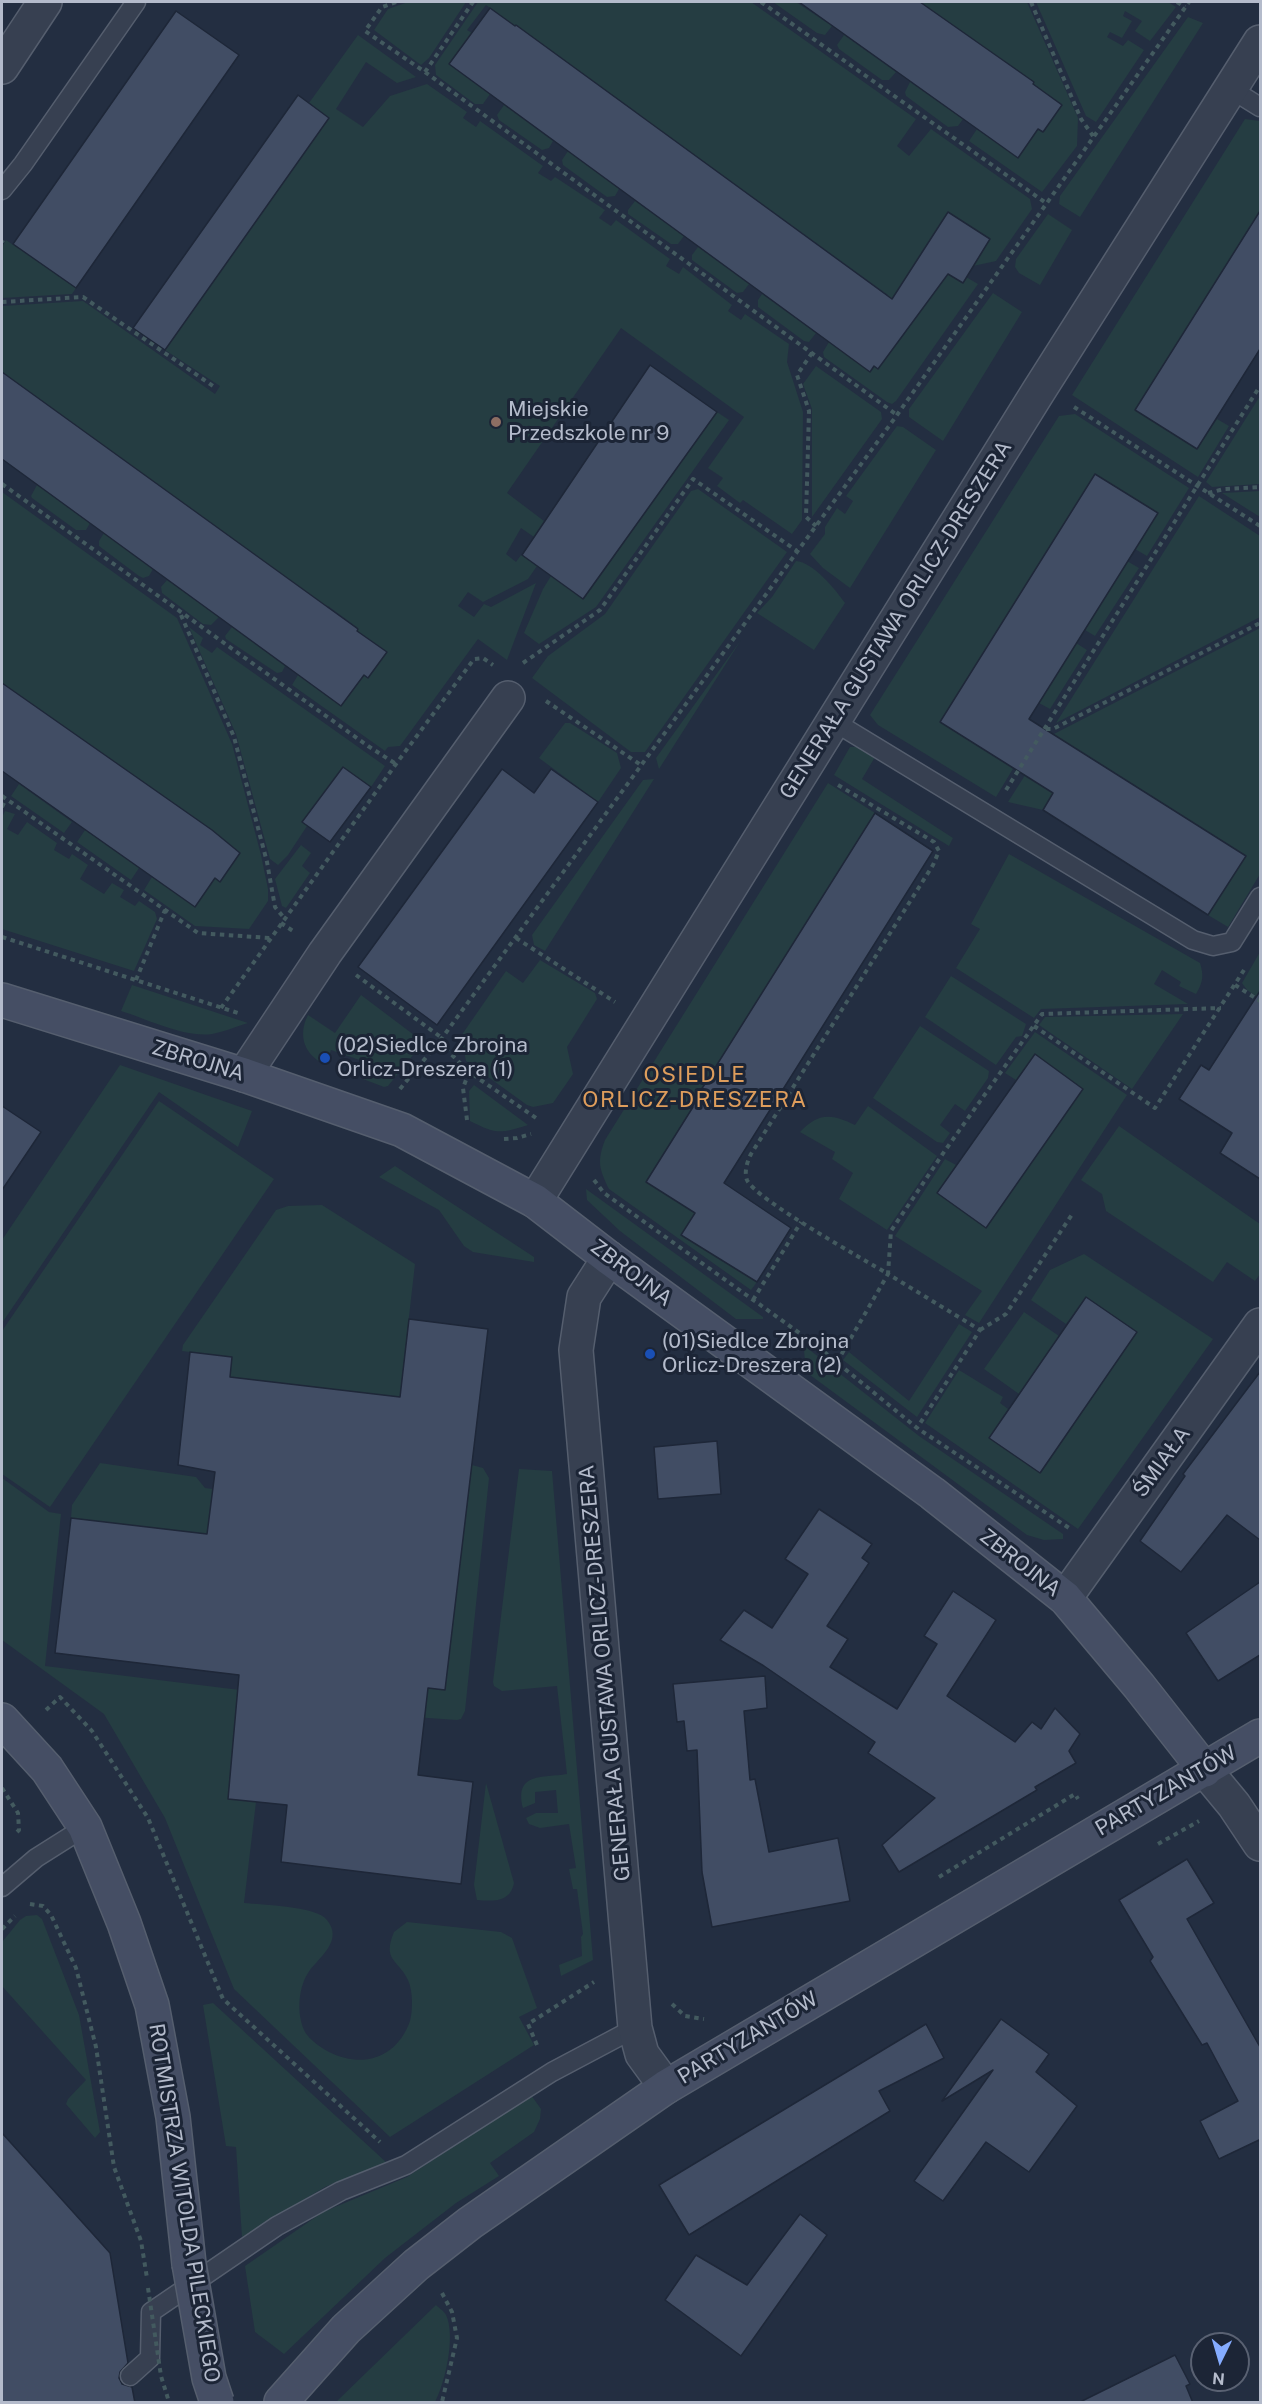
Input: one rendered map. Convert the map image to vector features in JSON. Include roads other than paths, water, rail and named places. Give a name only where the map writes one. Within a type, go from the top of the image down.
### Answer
[{"type":"main road","name":"ZBROJNA","points":[[2,1000],[244,1075],[402,1130],[535,1201],[609,1258],[922,1486],[1065,1598],[1140,1686],[1204,1770]]},
{"type":"main road","name":"ROTMISTRZA WITOLDA PILECKIEGO","points":[[2,1720],[47,1769],[85,1827],[124,1923],[152,2005],[173,2117],[189,2264],[209,2378],[217,2403]]},
{"type":"main road","name":"PARTYZANTÓW","points":[[281,2403],[346,2329],[416,2265],[470,2223],[666,2087],[1260,1736]]},
{"type":"street","points":[[2,68],[45,2]]},
{"type":"street","name":"GENERAŁA GUSTAWA ORLICZ-DRESZERA","points":[[535,1201],[833,721],[1260,42]]},
{"type":"street","points":[[244,1075],[325,953],[513,683]]},
{"type":"street","name":"GENERAŁA GUSTAWA ORLICZ-DRESZERA","points":[[609,1258],[584,1297],[576,1350],[635,2028],[642,2054],[666,2087]]},
{"type":"street","name":"ŚMIAŁA","points":[[1065,1598],[1260,1325]]},
{"type":"street","points":[[1204,1770],[1234,1805],[1260,1844]]},
{"type":"lane","points":[[2,190],[23,164],[136,2]]},
{"type":"lane","points":[[1231,88],[1260,107]]},
{"type":"lane","points":[[833,721],[1194,940],[1213,946],[1232,942],[1260,897]]},
{"type":"lane","points":[[2,1887],[36,1858],[85,1827]]},
{"type":"lane","points":[[130,2376],[150,2358],[151,2312],[277,2226],[341,2191],[406,2165],[552,2072],[635,2028]]},
{"type":"place","name":"Miejskie Przedszkole nr 9","points":[[496,422]]},
{"type":"place","name":"(02)Siedlce Zbrojna Orlicz-Dreszera (1)","points":[[325,1058]]},
{"type":"place","name":"(01)Siedlce Zbrojna Orlicz-Dreszera (2)","points":[[650,1354]]},
{"type":"district","name":"OSIEDLE ORLICZ-DRESZERA","points":[[695,1088]]}]
